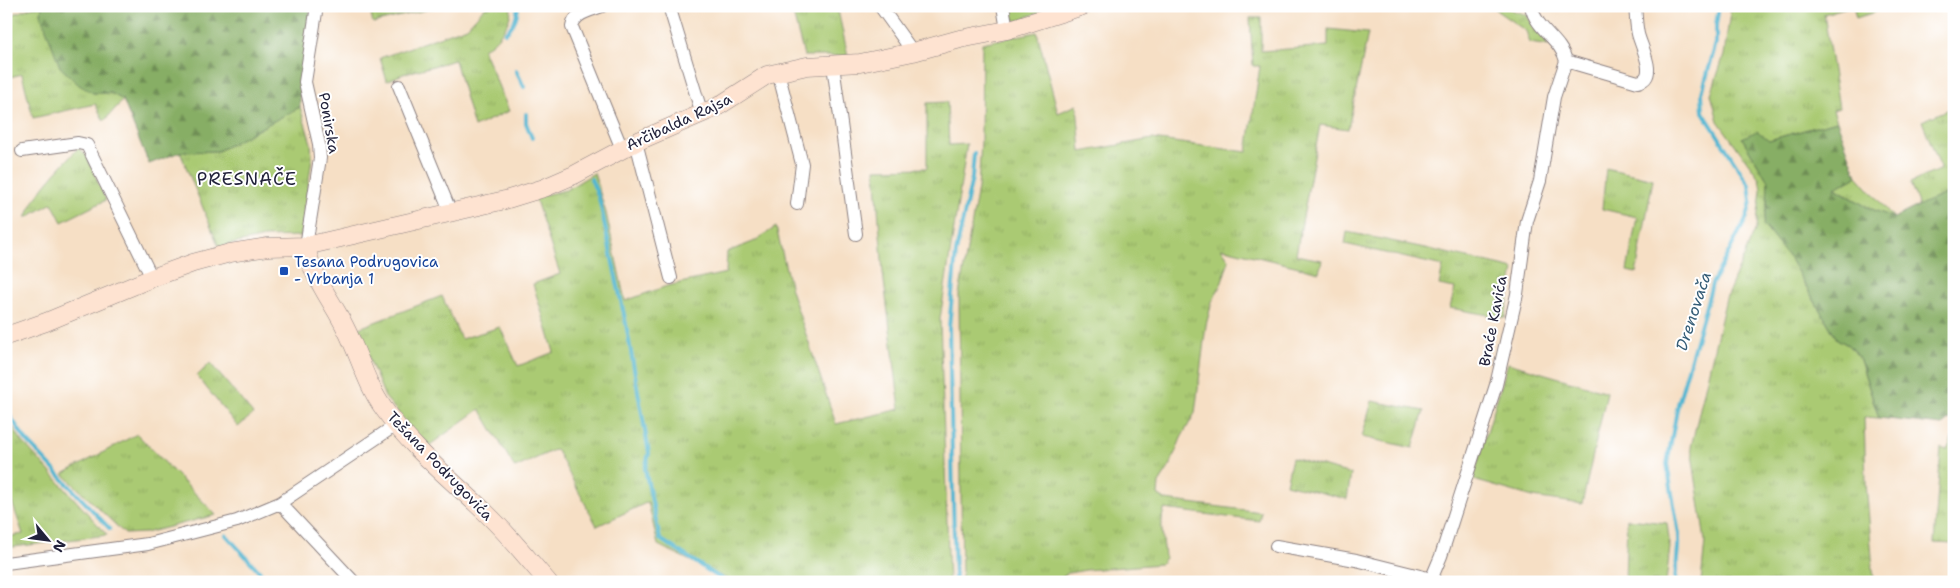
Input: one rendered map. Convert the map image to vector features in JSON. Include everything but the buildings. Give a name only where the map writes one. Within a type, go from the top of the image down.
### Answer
[{"type":"street","name":"Ponirska","points":[[306,246],[320,158],[319,144],[306,82],[317,6]]},
{"type":"street","points":[[602,6],[579,15],[573,21],[572,27],[629,146],[671,278]]},
{"type":"street","points":[[669,6],[702,114]]},
{"type":"street","points":[[880,6],[913,52]]},
{"type":"street","points":[[1003,6],[1007,30]]},
{"type":"street","name":"Arčibalda Rajsa","points":[[306,246],[544,188],[574,176],[629,146],[725,103],[768,75],[807,66],[860,63],[913,52],[960,38],[1007,30],[1083,6]]},
{"type":"street","points":[[1531,6],[1535,20],[1562,51],[1566,62],[1638,82],[1644,80],[1648,73],[1648,65],[1638,33],[1635,6]]},
{"type":"street","name":"Braće Kavića","points":[[1431,580],[1441,556],[1496,386],[1517,294],[1526,221],[1540,181],[1554,97],[1566,62]]},
{"type":"street","points":[[833,65],[856,234]]},
{"type":"street","points":[[778,72],[802,164],[797,204]]},
{"type":"street","points":[[399,86],[451,212]]},
{"type":"street","points":[[22,151],[78,142],[87,145],[152,278]]},
{"type":"street","points":[[6,336],[46,322],[193,263],[230,253],[268,247],[306,246]]},
{"type":"street","name":"Tešana Podrugovića","points":[[306,246],[310,264],[354,344],[370,385],[383,407],[396,425],[489,516],[548,582]]},
{"type":"street","points":[[6,563],[148,544],[237,521],[280,503],[396,425]]},
{"type":"street","points":[[280,503],[354,582]]},
{"type":"street","points":[[1276,546],[1356,560],[1431,580]]},
{"type":"green space","points":[[35,6],[42,6],[41,15],[93,93],[111,93],[123,100],[104,121],[95,104],[33,118],[22,74],[6,78],[6,17]]},
{"type":"green space","points":[[42,6],[311,6],[300,87],[300,107],[218,151],[180,152],[149,164],[123,100],[111,93],[93,93],[79,85],[60,67],[41,15]]},
{"type":"green space","points":[[387,6],[433,6],[433,8],[373,23],[370,11]]},
{"type":"green space","points":[[486,6],[511,6],[509,19],[503,31],[483,49],[509,111],[474,127],[455,60],[403,74],[387,81],[380,58],[467,27]]},
{"type":"green space","points":[[791,6],[837,6],[848,56],[804,56]]},
{"type":"green space","points":[[1011,6],[1055,6],[1017,21],[1013,19]]},
{"type":"green space","points":[[1494,6],[1507,6],[1511,10],[1527,15],[1549,46],[1530,43],[1526,31],[1497,11]]},
{"type":"green space","points":[[1731,6],[1851,6],[1824,14],[1839,108],[1833,110],[1837,121],[1769,140],[1742,138],[1768,181],[1764,225],[1790,259],[1837,339],[1848,345],[1859,357],[1879,418],[1864,417],[1866,483],[1874,582],[1701,582],[1705,541],[1691,447],[1726,298],[1756,228],[1761,190],[1759,178],[1718,121],[1711,94],[1724,55]]},
{"type":"green space","points":[[1853,6],[1891,6],[1891,7],[1856,18]]},
{"type":"green space","points":[[1250,18],[1261,18],[1261,51],[1328,46],[1328,29],[1368,33],[1348,129],[1320,125],[1296,255],[1322,260],[1319,272],[1221,248],[1229,260],[1222,282],[1212,302],[1206,325],[1195,413],[1181,438],[1170,466],[1159,483],[1158,495],[1165,500],[1261,512],[1259,521],[1164,509],[1162,528],[1165,558],[1160,564],[1068,573],[1056,582],[962,582],[959,295],[978,188],[981,143],[982,43],[1037,32],[1058,113],[1077,105],[1081,152],[1152,139],[1247,152],[1260,66],[1253,66]]},
{"type":"green space","points":[[947,102],[949,145],[967,144],[940,319],[949,582],[733,582],[658,545],[648,502],[597,526],[556,449],[515,468],[480,409],[427,447],[385,397],[357,329],[442,296],[461,339],[500,327],[518,366],[554,352],[533,284],[560,274],[535,197],[566,190],[594,173],[606,213],[625,301],[667,286],[726,273],[727,252],[753,242],[776,227],[791,290],[836,424],[900,409],[883,273],[875,169],[927,168],[927,103]]},
{"type":"green space","points":[[300,107],[311,143],[312,158],[301,236],[264,237],[219,247],[180,152],[218,151]]},
{"type":"green space","points":[[1954,107],[1954,191],[1919,206],[1910,183],[1941,169],[1922,121]]},
{"type":"green space","points":[[1837,121],[1857,176],[1835,188],[1867,207],[1894,218],[1954,191],[1954,416],[1942,425],[1879,418],[1859,357],[1848,345],[1837,339],[1790,259],[1763,225],[1768,181],[1742,138],[1757,131],[1769,140]]},
{"type":"green space","points":[[78,148],[86,155],[106,200],[62,222],[52,203],[26,218],[42,189]]},
{"type":"green space","points":[[1606,168],[1653,179],[1636,273],[1627,271],[1637,217],[1602,209]]},
{"type":"green space","points":[[1857,176],[1894,218],[1867,207],[1834,187]]},
{"type":"green space","points":[[1347,232],[1514,269],[1505,318],[1450,308],[1455,288],[1439,285],[1443,266],[1345,244]]},
{"type":"green space","points":[[210,363],[253,414],[238,427],[197,376]]},
{"type":"green space","points":[[1508,363],[1607,392],[1582,504],[1533,497],[1477,481],[1473,478]]},
{"type":"green space","points":[[1372,401],[1424,411],[1413,448],[1362,437]]},
{"type":"green space","points":[[6,417],[22,441],[107,535],[6,548],[6,537],[23,534],[6,485]]},
{"type":"green space","points":[[137,434],[216,515],[145,533],[125,534],[63,474]]},
{"type":"green space","points":[[1954,435],[1954,462],[1949,489],[1954,490],[1954,544],[1934,543],[1941,448],[1947,450]]},
{"type":"green space","points":[[1292,458],[1351,474],[1347,499],[1286,484]]},
{"type":"green space","points":[[1627,519],[1667,523],[1670,547],[1666,582],[1625,582]]},
{"type":"waterway","points":[[505,33],[514,21],[518,6]]},
{"type":"waterway","name":"Drenovača","points":[[1675,582],[1679,535],[1667,464],[1678,404],[1712,284],[1747,217],[1751,201],[1749,185],[1703,112],[1702,93],[1716,43],[1719,6]]},
{"type":"waterway","points":[[516,70],[524,87]]},
{"type":"waterway","points":[[526,114],[526,123],[532,138]]},
{"type":"waterway","points":[[955,582],[949,327],[956,252],[972,178],[974,153]]},
{"type":"waterway","points":[[591,179],[599,198],[626,324],[649,453],[645,469],[660,539],[726,582]]},
{"type":"waterway","points":[[6,410],[26,440],[110,529]]},
{"type":"waterway","points":[[226,535],[269,582]]},
{"type":"place","name":"Tesana Podrugovica - Vrbanja 1","points":[[284,271]]},
{"type":"district","name":"PRESNAČE","points":[[247,179]]}]
